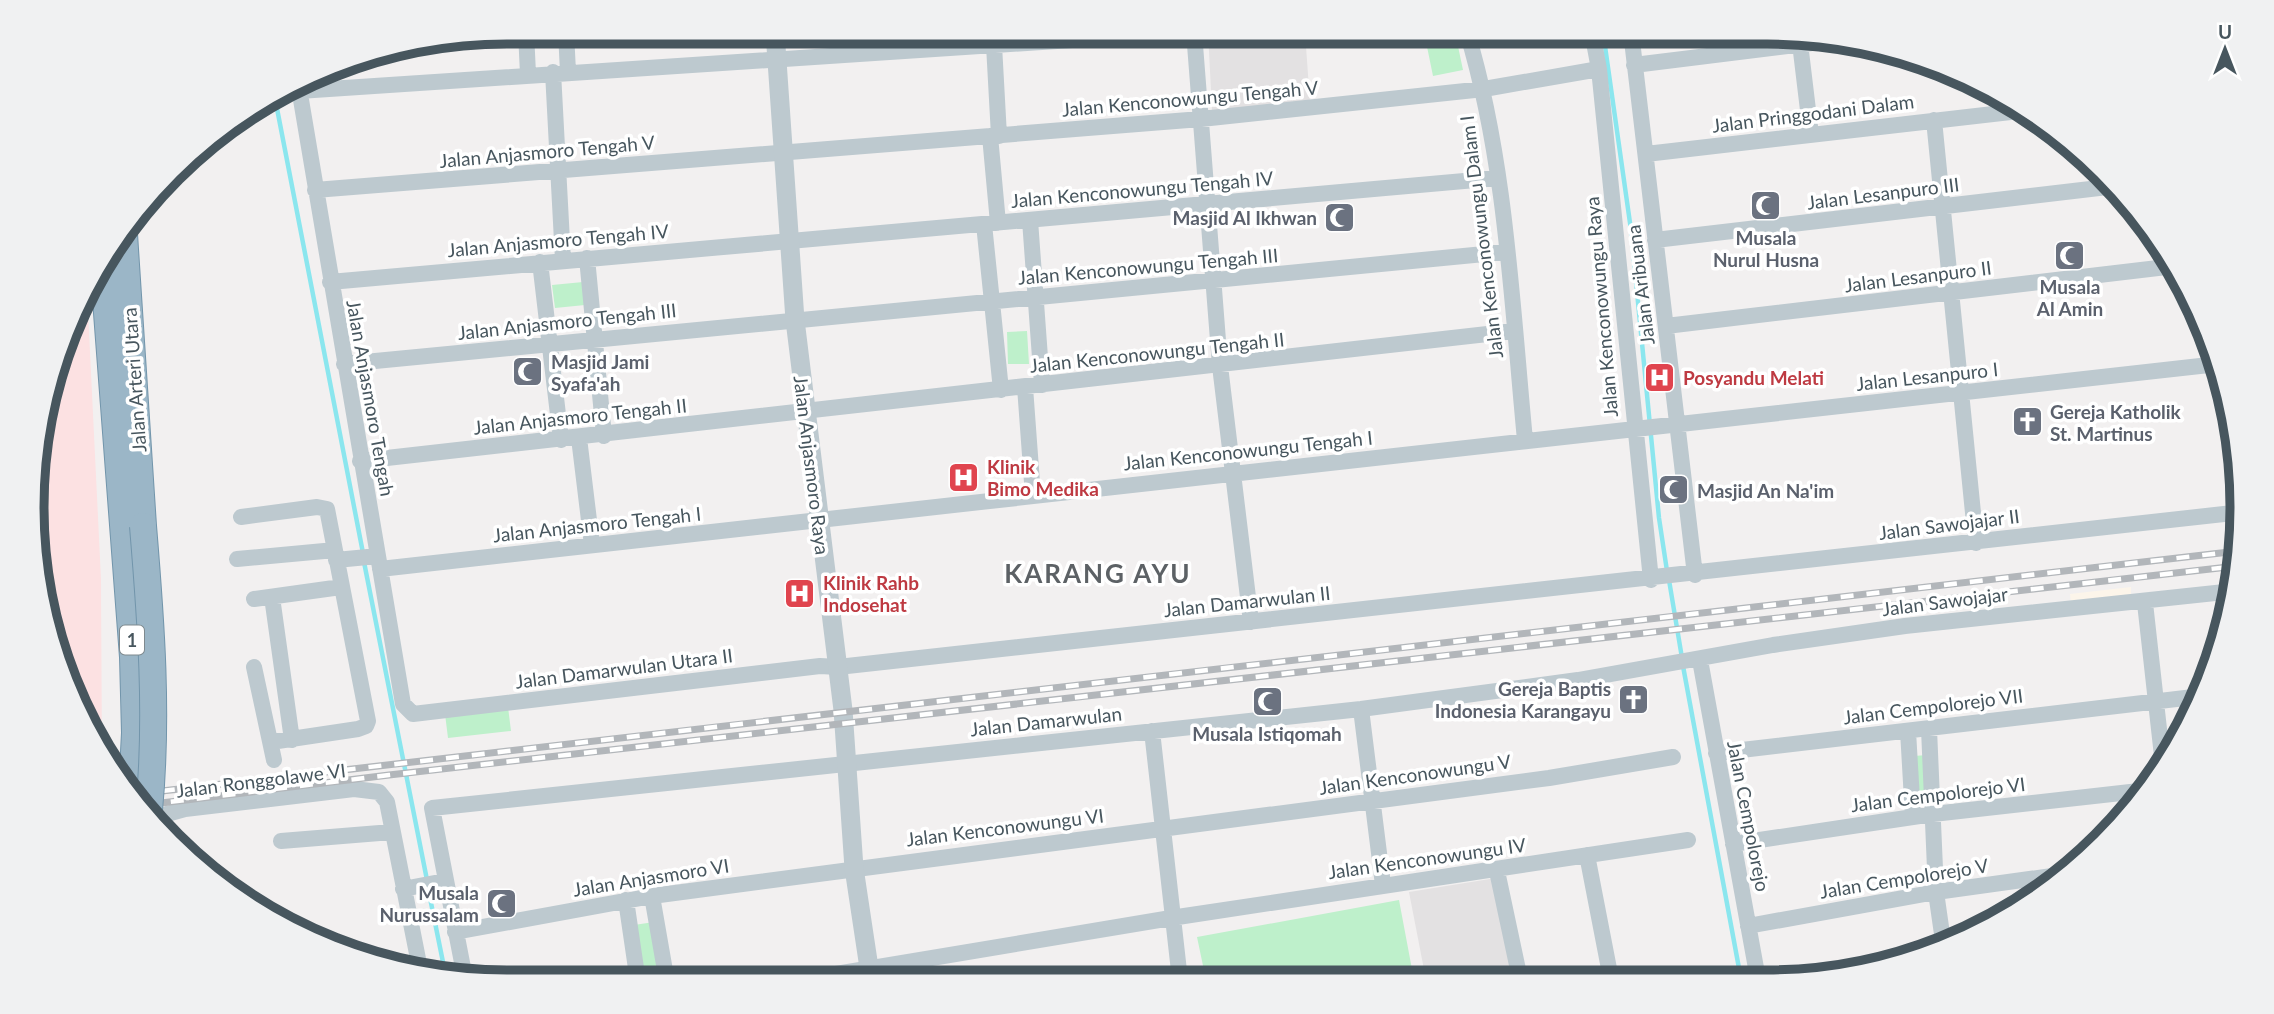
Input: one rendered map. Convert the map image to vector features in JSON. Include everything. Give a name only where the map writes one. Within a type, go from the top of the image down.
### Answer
[{"type":"highway","name":"Jalan Arteri Utara","points":[[125,246],[155,667],[154,758],[157,810]]},
{"type":"highway","name":"Jalan Arteri Utara","points":[[104,278],[133,657],[135,733],[133,780]]},
{"type":"street","points":[[527,44],[528,74]]},
{"type":"street","points":[[563,260],[558,171],[560,72],[564,44]]},
{"type":"street","name":"Jalan Anjasmoro Raya","points":[[776,44],[795,320],[838,667],[855,868],[868,970]]},
{"type":"street","points":[[315,86],[777,59],[925,44]]},
{"type":"street","points":[[988,44],[999,44]]},
{"type":"street","points":[[1194,44],[1220,366],[1251,622]]},
{"type":"street","name":"Jalan Kenconowungu Dalam I","points":[[1471,44],[1484,89],[1498,178],[1525,440]]},
{"type":"street","name":"Jalan Kenconowungu Raya","points":[[1594,44],[1637,428],[1663,578]]},
{"type":"street","name":"Jalan Aribuana","points":[[1632,44],[1666,326],[1669,426],[1695,575]]},
{"type":"street","points":[[1634,65],[1768,44]]},
{"type":"street","points":[[1801,45],[1811,135]]},
{"type":"street","points":[[994,46],[995,136],[991,223],[993,302],[1001,390]]},
{"type":"street","name":"Jalan Kenconowungu Tengah V","points":[[783,153],[1201,119],[1484,89],[1599,69]]},
{"type":"street","name":"Jalan Anjasmoro Tengah","points":[[300,93],[360,461],[404,704],[407,710],[414,714]]},
{"type":"street","name":"Jalan Pringgodani Dalam","points":[[1646,153],[2008,112]]},
{"type":"street","points":[[1934,120],[1976,542]]},
{"type":"street","name":"Jalan Anjasmoro Tengah V","points":[[315,190],[783,153]]},
{"type":"street","name":"Jalan Kenconowungu Tengah IV","points":[[789,241],[1498,178]]},
{"type":"street","name":"Jalan Lesanpuro III","points":[[1656,240],[2103,188]]},
{"type":"street","points":[[1030,220],[1042,385]]},
{"type":"street","name":"Jalan Anjasmoro Tengah IV","points":[[330,282],[789,241]]},
{"type":"street","name":"Jalan Kenconowungu Tengah III","points":[[795,320],[1505,252]]},
{"type":"street","points":[[587,258],[604,436]]},
{"type":"street","points":[[540,262],[562,440]]},
{"type":"street","name":"Jalan Lesanpuro II","points":[[1666,326],[2163,267]]},
{"type":"street","name":"Jalan Anjasmoro Tengah III","points":[[344,364],[795,320]]},
{"type":"street","name":"Jalan Kenconowungu Tengah II","points":[[805,412],[1514,331]]},
{"type":"street","name":"Jalan Lesanpuro I","points":[[1637,428],[2208,366]]},
{"type":"street","points":[[1025,387],[1033,496]]},
{"type":"street","name":"Jalan Anjasmoro Tengah II","points":[[360,461],[805,412]]},
{"type":"street","name":"Jalan Kenconowungu Tengah I","points":[[819,520],[1637,428]]},
{"type":"street","points":[[579,438],[592,545]]},
{"type":"street","points":[[241,517],[325,508],[368,722],[358,729],[271,742]]},
{"type":"street","name":"Jalan Sawojajar II","points":[[1663,578],[2230,513]]},
{"type":"street","name":"Jalan Anjasmoro Tengah I","points":[[237,559],[335,555],[379,563],[592,545],[819,520]]},
{"type":"street","name":"Jalan Damarwulan II","points":[[838,667],[1663,578]]},
{"type":"street","points":[[254,599],[341,587]]},
{"type":"street","name":"Jalan Sawojajar","points":[[1664,667],[1773,645],[1905,626],[2145,603],[2222,593]]},
{"type":"street","points":[[272,597],[292,740]]},
{"type":"street","points":[[2145,603],[2161,750]]},
{"type":"street","name":"Jalan Cempolorejo","points":[[1697,661],[1756,970]]},
{"type":"street","name":"Jalan Damarwulan Utara II","points":[[414,714],[820,666],[838,667]]},
{"type":"street","points":[[254,667],[274,760]]},
{"type":"street","name":"Jalan Damarwulan","points":[[442,882],[432,808],[1361,709],[1664,667]]},
{"type":"street","name":"Jalan Cempolorejo VII","points":[[1716,753],[2189,697]]},
{"type":"street","points":[[1361,709],[1383,885]]},
{"type":"street","points":[[1929,729],[1936,892],[1942,936]]},
{"type":"street","points":[[1152,731],[1179,970]]},
{"type":"street","points":[[1908,731],[1913,817]]},
{"type":"street","name":"Jalan Kenconowungu V","points":[[1162,828],[1372,802],[1673,757]]},
{"type":"street","points":[[1911,786],[1931,785]]},
{"type":"street","name":"Jalan Ronggolawe VI","points":[[163,816],[185,808],[354,789],[382,794],[391,824]]},
{"type":"street","name":"Jalan Cempolorejo VI","points":[[1733,844],[1933,814],[2133,792]]},
{"type":"street","points":[[281,841],[391,824],[419,961]]},
{"type":"street","name":"Jalan Kenconowungu VI","points":[[855,868],[1162,828]]},
{"type":"street","name":"Jalan Kenconowungu IV","points":[[1171,918],[1383,885],[1497,871],[1688,840]]},
{"type":"street","points":[[1587,855],[1609,970]]},
{"type":"street","name":"Jalan Anjasmoro VI","points":[[455,933],[652,896],[855,868]]},
{"type":"street","points":[[1497,871],[1518,970]]},
{"type":"street","name":"Jalan Cempolorejo V","points":[[1748,926],[1936,892],[2046,877]]},
{"type":"street","points":[[406,889],[442,882],[463,968]]},
{"type":"street","points":[[652,896],[665,970]]},
{"type":"street","points":[[626,901],[636,970]]},
{"type":"street","points":[[891,970],[1171,918]]},
{"type":"shaded area","points":[[1209,44],[1306,44],[1310,103],[1212,110]]},
{"type":"shaded area","points":[[88,311],[101,579],[102,731],[79,684],[60,627],[48,567],[44,507],[53,417],[68,358]]},
{"type":"shaded area","points":[[2131,587],[2131,597],[2071,604],[2070,594]]},
{"type":"shaded area","points":[[1496,878],[1515,970],[1424,970],[1409,892]]},
{"type":"green space","points":[[1426,44],[1458,44],[1463,70],[1433,76]]},
{"type":"green space","points":[[583,282],[585,305],[555,308],[552,285]]},
{"type":"green space","points":[[1027,331],[1029,364],[1008,364],[1007,332]]},
{"type":"green space","points":[[508,707],[511,731],[448,738],[445,714]]},
{"type":"green space","points":[[1927,755],[1931,802],[1917,804],[1914,756]]},
{"type":"green space","points":[[1399,900],[1412,970],[1204,970],[1197,937]]},
{"type":"green space","points":[[654,922],[662,970],[641,970],[634,925]]},
{"type":"waterway","points":[[1605,44],[1631,230],[1659,518],[1667,571]]},
{"type":"waterway","points":[[276,105],[363,553]]},
{"type":"waterway","points":[[364,562],[427,880]]},
{"type":"waterway","points":[[1669,580],[1682,658]]},
{"type":"waterway","points":[[1683,666],[1739,970]]},
{"type":"waterway","points":[[428,888],[444,965]]},
{"type":"railway","points":[[143,793],[2227,552]]},
{"type":"railway","points":[[152,804],[2226,567]]},
{"type":"place","name":"Musala Nurul Husna","points":[[1766,206]]},
{"type":"place","name":"Masjid Al Ikhwan","points":[[1340,217]]},
{"type":"place","name":"Musala Al Amin","points":[[2070,255]]},
{"type":"place","name":"Masjid Jami Syafa'ah","points":[[528,372]]},
{"type":"place","name":"Posyandu Melati","points":[[1660,377]]},
{"type":"place","name":"Gereja Katholik St. Martinus","points":[[2027,422]]},
{"type":"place","name":"Klinik Bimo Medika","points":[[964,477]]},
{"type":"place","name":"Masjid An Na'im","points":[[1674,490]]},
{"type":"place","name":"Klinik Rahb Indosehat","points":[[800,593]]},
{"type":"place","name":"Gereja Baptis Indonesia Karangayu","points":[[1634,699]]},
{"type":"place","name":"Musala Istiqomah","points":[[1267,702]]},
{"type":"place","name":"Musala Nurussalam","points":[[502,903]]},
{"type":"district","name":"KARANG AYU","points":[[1098,573]]}]
